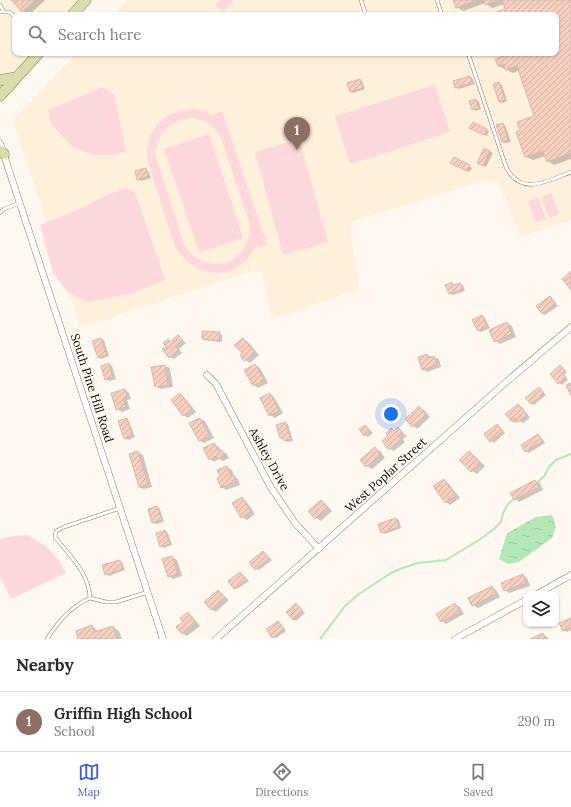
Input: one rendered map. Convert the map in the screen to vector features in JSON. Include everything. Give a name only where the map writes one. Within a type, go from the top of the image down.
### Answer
[{"type":"main road","points":[[75,12],[86,0]]},
{"type":"main road","points":[[0,96],[35,56]]},
{"type":"main road","points":[[0,80],[17,77]]},
{"type":"street","name":"South Pine Hill Road","points":[[0,143],[2,153],[20,203],[163,639]]},
{"type":"street","name":"West Poplar Street","points":[[216,639],[505,383],[571,327]]},
{"type":"street","name":"Ashley Drive","points":[[207,375],[216,384],[270,486],[296,523],[319,549]]},
{"type":"street","points":[[542,591],[571,575]]},
{"type":"street","points":[[455,639],[523,602]]},
{"type":"lane","points":[[361,0],[365,12]]},
{"type":"lane","points":[[437,0],[441,12]]},
{"type":"lane","points":[[0,5],[2,11],[9,12],[12,14]]},
{"type":"lane","points":[[469,56],[506,167],[511,177],[528,185],[539,184],[571,172]]},
{"type":"lane","points":[[0,212],[20,203]]},
{"type":"lane","points":[[90,598],[90,588],[87,580],[70,555],[55,537],[56,531],[120,508]]},
{"type":"lane","points":[[47,639],[51,632],[75,607],[90,598],[106,602],[116,602],[148,592]]},
{"type":"shaded area","points":[[0,0],[85,0],[90,4],[82,12],[12,12],[12,56],[41,56],[0,101]]},
{"type":"shaded area","points":[[127,0],[571,0],[571,220],[520,237],[499,183],[486,180],[349,222],[359,289],[272,319],[261,268],[80,327],[13,120],[74,56],[559,56],[559,12],[116,12]]},
{"type":"shaded area","points":[[220,0],[234,0],[223,12],[215,5]]},
{"type":"shaded area","points":[[435,85],[450,132],[350,164],[335,116]]},
{"type":"shaded area","points":[[102,87],[114,94],[126,151],[115,155],[93,155],[73,147],[51,124],[48,110]]},
{"type":"shaded area","points":[[182,110],[201,110],[215,117],[214,114],[222,111],[267,245],[258,248],[256,244],[249,257],[239,266],[228,271],[216,273],[204,271],[192,265],[182,256],[174,244],[147,159],[147,148],[153,131],[158,124],[173,113]],"holes":[[[192,118],[214,128],[220,135],[250,225],[248,238],[244,249],[236,257],[226,262],[216,264],[205,262],[194,257],[185,247],[156,157],[158,142],[165,130],[177,121]]]},
{"type":"shaded area","points":[[209,134],[243,238],[199,252],[164,149]]},
{"type":"shaded area","points":[[299,139],[328,242],[283,255],[255,152]]},
{"type":"shaded area","points":[[125,188],[135,192],[165,280],[134,293],[87,302],[68,293],[53,273],[40,225]]},
{"type":"shaded area","points":[[551,193],[559,214],[549,218],[541,197]]},
{"type":"shaded area","points":[[538,198],[546,219],[536,222],[528,201]]},
{"type":"shaded area","points":[[28,535],[47,547],[58,559],[66,573],[11,599],[0,577],[0,539]]},
{"type":"water","points":[[552,515],[556,527],[552,538],[519,562],[508,564],[499,559],[507,533],[536,517]]},
{"type":"building","points":[[11,0],[35,0],[22,12]]},
{"type":"building","points":[[453,0],[478,0],[456,8]]},
{"type":"building","points":[[483,0],[501,0],[485,5]]},
{"type":"building","points":[[502,0],[571,0],[571,153],[547,162],[543,151],[525,157],[516,132],[520,130],[517,122],[534,116],[517,66],[505,70],[504,64],[498,66],[495,59],[504,56],[559,56],[559,12],[496,12],[505,9]]},
{"type":"building","points":[[470,76],[472,83],[455,88],[453,81]]},
{"type":"building","points":[[360,79],[363,88],[350,92],[347,83]]},
{"type":"building","points":[[499,82],[505,100],[499,102],[493,84]]},
{"type":"building","points":[[476,99],[479,108],[472,110],[469,101]]},
{"type":"building","points":[[473,122],[487,129],[484,135],[469,128]]},
{"type":"building","points":[[503,123],[508,140],[502,142],[496,125]]},
{"type":"building","points":[[484,148],[490,151],[483,166],[477,163]]},
{"type":"building","points":[[454,157],[470,165],[467,171],[450,163]]},
{"type":"building","points":[[146,168],[148,176],[137,180],[135,171]]},
{"type":"building","points":[[571,271],[571,290],[562,279]]},
{"type":"building","points":[[452,282],[453,285],[460,283],[463,289],[449,294],[445,285]]},
{"type":"building","points":[[550,296],[555,304],[542,314],[536,306]]},
{"type":"building","points":[[482,315],[487,326],[478,331],[472,320]]},
{"type":"building","points":[[507,322],[512,334],[494,342],[489,330]]},
{"type":"building","points":[[202,331],[220,332],[219,341],[202,339]]},
{"type":"building","points":[[178,335],[183,340],[175,346],[179,350],[169,358],[162,349],[166,346],[163,343],[168,339],[170,342]]},
{"type":"building","points":[[101,338],[107,355],[98,358],[92,341]]},
{"type":"building","points":[[243,338],[255,352],[244,361],[240,355],[242,353],[234,345]]},
{"type":"building","points":[[427,354],[428,358],[434,356],[437,365],[422,370],[418,357]]},
{"type":"building","points":[[109,363],[113,377],[105,380],[101,366]]},
{"type":"building","points":[[255,364],[264,380],[253,386],[244,370]]},
{"type":"building","points":[[165,365],[168,385],[155,387],[151,367]]},
{"type":"building","points":[[560,365],[565,370],[562,373],[566,378],[558,384],[550,374]]},
{"type":"building","points":[[571,383],[571,396],[566,385]]},
{"type":"building","points":[[539,387],[544,393],[531,404],[525,398]]},
{"type":"building","points":[[125,389],[127,396],[123,398],[126,407],[116,410],[111,393]]},
{"type":"building","points":[[180,393],[192,409],[183,416],[171,400]]},
{"type":"building","points":[[270,393],[279,411],[269,416],[260,398]]},
{"type":"building","points":[[518,404],[527,415],[518,422],[515,418],[511,421],[505,414]]},
{"type":"building","points":[[419,406],[426,414],[412,427],[405,419]]},
{"type":"building","points":[[127,418],[132,436],[124,439],[118,421]]},
{"type":"building","points":[[200,418],[210,436],[199,441],[189,423]]},
{"type":"building","points":[[285,422],[291,439],[284,441],[283,438],[280,438],[276,425]]},
{"type":"building","points":[[497,424],[503,431],[490,442],[484,434]]},
{"type":"building","points":[[365,425],[370,431],[364,436],[359,429]]},
{"type":"building","points":[[398,427],[403,433],[399,436],[401,439],[389,450],[382,441],[388,436],[386,433],[391,428],[394,431]]},
{"type":"building","points":[[538,434],[543,441],[525,452],[521,445]]},
{"type":"building","points":[[214,443],[219,451],[222,450],[225,456],[217,459],[216,456],[209,460],[203,448]]},
{"type":"building","points":[[375,447],[381,455],[366,467],[360,460]]},
{"type":"building","points":[[138,451],[148,485],[139,487],[129,454]]},
{"type":"building","points":[[469,451],[481,463],[471,472],[459,460]]},
{"type":"building","points":[[227,466],[231,476],[234,475],[236,482],[221,488],[217,478],[220,477],[217,470]]},
{"type":"building","points":[[444,479],[456,496],[445,503],[433,486]]},
{"type":"building","points":[[535,480],[539,487],[514,500],[510,493]]},
{"type":"building","points":[[242,497],[251,512],[241,518],[232,503]]},
{"type":"building","points":[[321,500],[328,508],[315,519],[308,511]]},
{"type":"building","points":[[157,506],[162,520],[152,523],[148,509]]},
{"type":"building","points":[[396,518],[399,527],[381,533],[378,524]]},
{"type":"building","points":[[165,530],[170,544],[160,547],[156,533]]},
{"type":"building","points":[[263,551],[269,558],[255,570],[249,562]]},
{"type":"building","points":[[172,556],[178,574],[168,577],[162,559]]},
{"type":"building","points":[[120,560],[123,569],[105,575],[102,565]]},
{"type":"building","points":[[240,572],[246,580],[234,589],[228,581]]},
{"type":"building","points":[[523,574],[526,583],[504,591],[501,583]]},
{"type":"building","points":[[492,586],[496,594],[472,606],[468,598]]},
{"type":"building","points":[[218,590],[225,597],[211,610],[204,602]]},
{"type":"building","points":[[296,603],[303,611],[293,620],[286,612]]},
{"type":"building","points":[[455,603],[460,612],[441,622],[436,614]]},
{"type":"building","points":[[188,612],[196,623],[182,634],[176,627],[183,622],[180,618]]},
{"type":"building","points":[[571,618],[571,627],[563,631],[559,623]]},
{"type":"building","points":[[278,621],[284,629],[272,638],[266,629]]},
{"type":"building","points":[[92,625],[94,632],[113,626],[117,639],[78,639],[76,631]]},
{"type":"building","points":[[543,633],[546,639],[530,639]]},
{"type":"waterway","points":[[535,485],[545,475],[549,467],[556,460],[571,454]]},
{"type":"waterway","points":[[320,639],[345,606],[359,594],[391,573],[418,563],[446,560],[479,540],[501,522],[503,513],[508,504],[515,498]]},
{"type":"place","name":"Griffin High School","points":[[297,150]]}]
